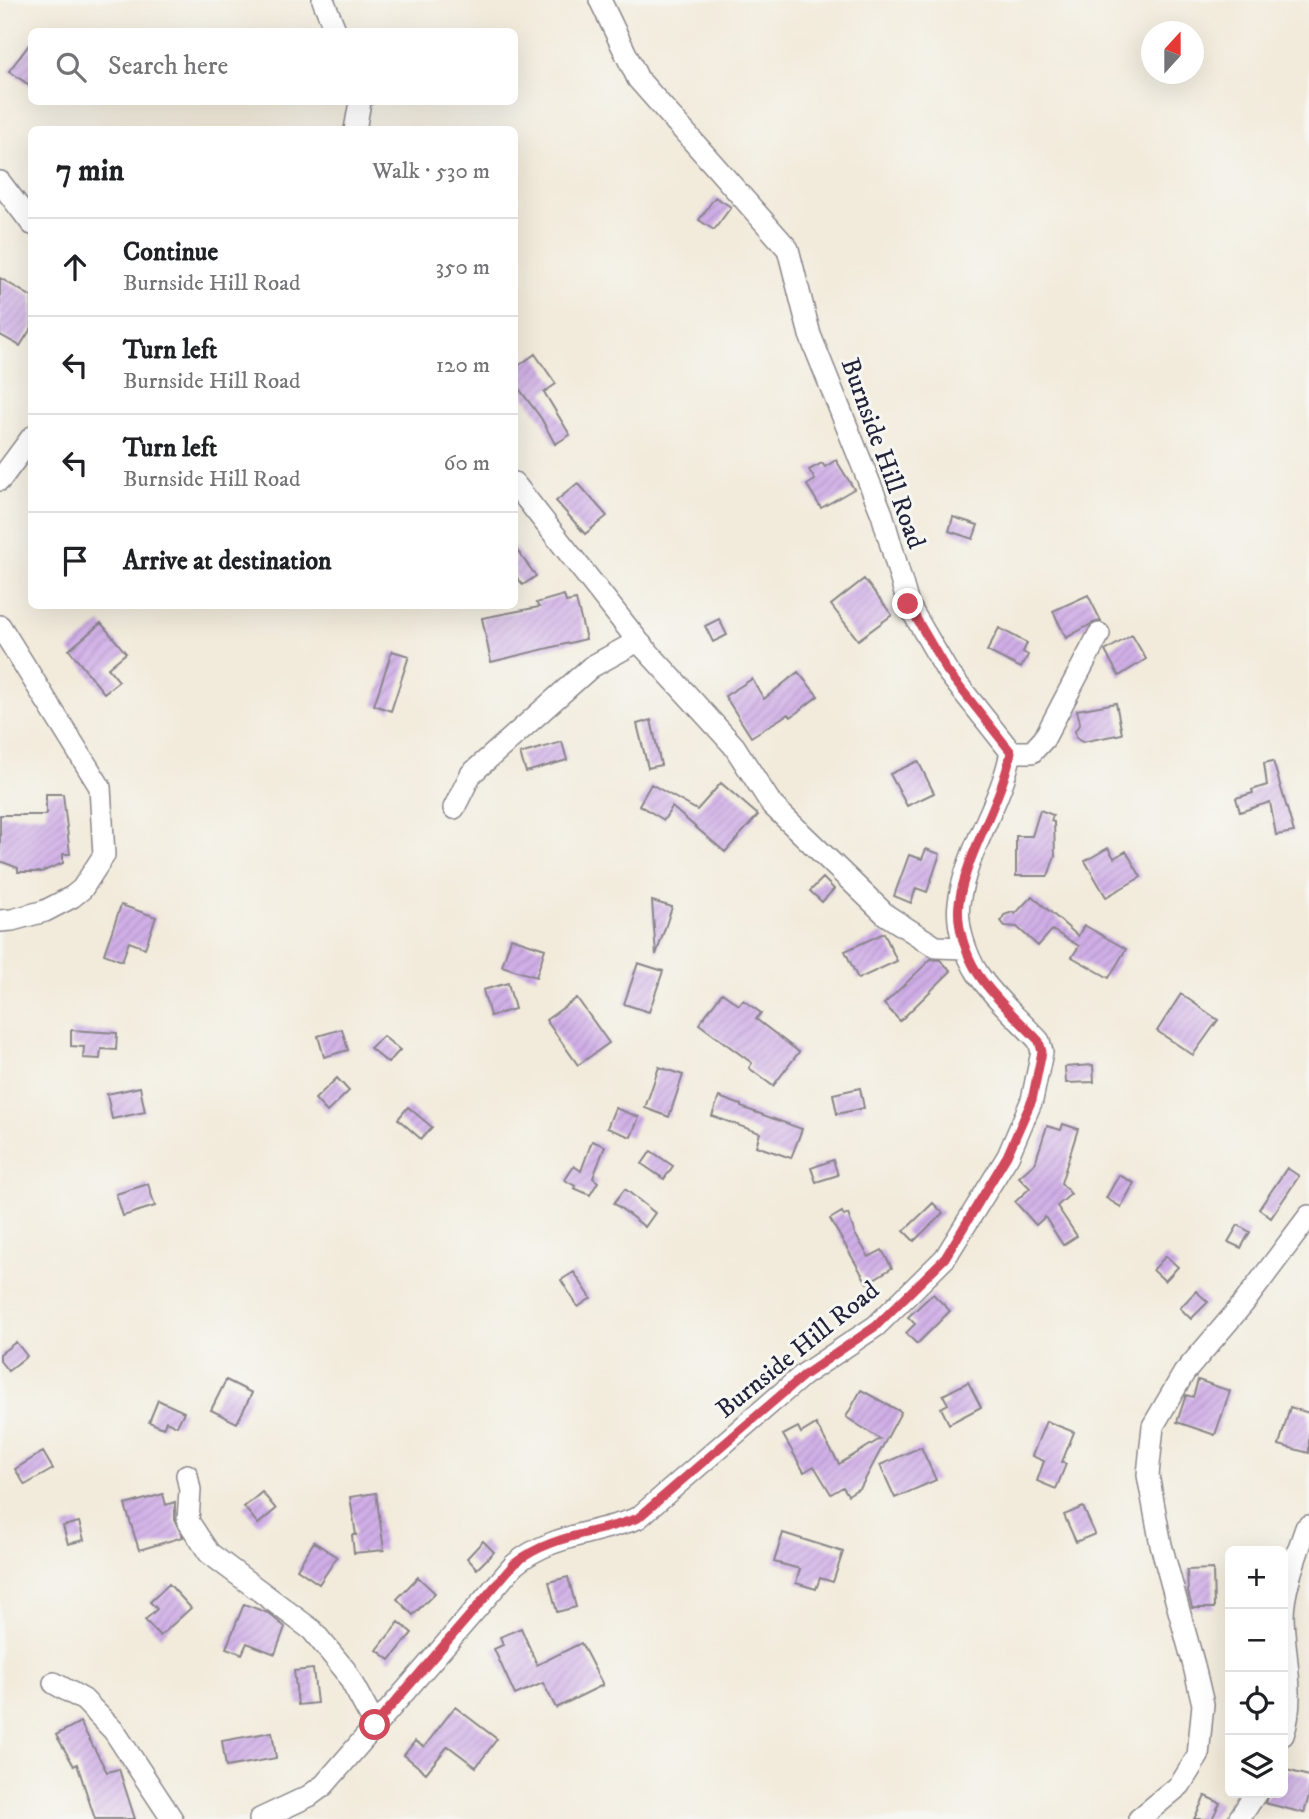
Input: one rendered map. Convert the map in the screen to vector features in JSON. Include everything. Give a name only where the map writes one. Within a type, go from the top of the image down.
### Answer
[{"type":"street","points":[[323,0],[334,28]]},
{"type":"street","name":"Burnside Hill Road","points":[[260,1819],[309,1796],[324,1785],[514,1564],[529,1552],[557,1540],[611,1528],[638,1518],[803,1376],[876,1326],[945,1258],[1007,1156],[1032,1100],[1042,1052],[1039,1041],[979,975],[964,948],[958,904],[971,860],[1006,776],[1011,752],[947,671],[908,604],[882,514],[810,335],[788,249],[638,79],[600,0]]},
{"type":"street","points":[[356,126],[359,105]]},
{"type":"street","points":[[0,182],[28,219]]},
{"type":"street","points":[[0,480],[28,442]]},
{"type":"street","points":[[518,488],[638,641],[734,747],[772,805],[886,915],[936,947],[964,948]]},
{"type":"street","points":[[0,626],[100,787],[104,855],[82,889],[72,897],[45,911],[0,921]]},
{"type":"street","points":[[1011,752],[1032,752],[1044,738],[1098,634]]},
{"type":"street","points":[[454,808],[471,774],[590,667],[638,641]]},
{"type":"street","points":[[1139,1819],[1180,1785],[1198,1755],[1203,1704],[1160,1545],[1148,1475],[1153,1426],[1184,1373],[1243,1304],[1309,1216]]},
{"type":"street","points":[[187,1475],[190,1490],[188,1521],[209,1553],[312,1630],[345,1670],[375,1725]]},
{"type":"street","points":[[1288,1672],[1283,1614],[1293,1565],[1309,1526]]},
{"type":"street","points":[[1288,1673],[1288,1693]]},
{"type":"street","points":[[54,1683],[84,1700],[114,1731],[172,1819]]},
{"type":"street","points":[[1239,1819],[1253,1798]]},
{"type":"building","points":[[28,46],[28,84],[9,71]]},
{"type":"building","points":[[715,197],[731,207],[714,230],[699,220]]},
{"type":"building","points":[[0,278],[28,295],[28,333],[20,346],[0,335]]},
{"type":"building","points":[[535,354],[556,384],[544,392],[570,435],[555,444],[541,418],[518,387],[518,366]]},
{"type":"building","points":[[836,460],[854,489],[821,508],[807,485],[815,480],[809,470],[822,463],[825,467]]},
{"type":"building","points":[[578,483],[607,516],[585,534],[556,501]]},
{"type":"building","points":[[953,517],[978,525],[973,539],[949,531]]},
{"type":"building","points":[[518,551],[536,576],[523,585],[518,579]]},
{"type":"building","points":[[864,579],[892,615],[858,640],[831,605]]},
{"type":"building","points":[[564,595],[566,602],[576,600],[586,639],[491,662],[482,618],[539,607],[536,603]]},
{"type":"building","points":[[1088,595],[1101,621],[1066,638],[1053,611]]},
{"type":"building","points":[[719,619],[727,635],[713,642],[705,626]]},
{"type":"building","points":[[101,623],[126,653],[108,668],[119,681],[104,693],[69,650]]},
{"type":"building","points":[[999,628],[1027,643],[1023,652],[1028,655],[1021,668],[987,651]]},
{"type":"building","points":[[1132,635],[1146,659],[1119,676],[1105,651]]},
{"type":"building","points":[[392,651],[409,656],[391,711],[374,705]]},
{"type":"building","points":[[798,672],[818,696],[791,717],[788,714],[751,737],[725,696],[752,679],[764,699]]},
{"type":"building","points":[[1116,703],[1122,734],[1082,742],[1076,738],[1075,731],[1080,723],[1077,710]]},
{"type":"building","points":[[651,720],[661,765],[648,768],[637,724]]},
{"type":"building","points":[[562,742],[567,760],[526,772],[520,754]]},
{"type":"building","points":[[918,761],[934,793],[907,806],[890,774]]},
{"type":"building","points":[[1273,761],[1294,832],[1276,835],[1270,802],[1240,812],[1236,798],[1267,785],[1264,763]]},
{"type":"building","points":[[721,783],[758,815],[725,852],[672,807],[664,820],[639,805],[651,784],[697,810]]},
{"type":"building","points":[[46,794],[63,794],[70,854],[63,854],[63,863],[41,872],[18,872],[18,868],[0,861],[0,815],[46,815]]},
{"type":"building","points":[[1040,810],[1053,815],[1051,821],[1054,822],[1055,856],[1048,876],[1016,876],[1016,836],[1032,836]]},
{"type":"building","points":[[1108,848],[1114,858],[1126,851],[1141,877],[1106,897],[1085,861]]},
{"type":"building","points":[[926,849],[940,854],[927,892],[916,888],[911,903],[894,896],[909,855],[922,859]]},
{"type":"building","points":[[823,878],[834,889],[822,902],[810,891]]},
{"type":"building","points":[[1032,896],[1078,936],[1084,925],[1126,949],[1109,978],[1072,957],[1079,946],[1052,930],[1038,946],[1017,927],[1005,926],[1001,921],[1004,915],[1013,912],[1015,914]]},
{"type":"building","points":[[652,901],[672,907],[656,955]]},
{"type":"building","points":[[121,905],[156,917],[145,948],[129,942],[122,961],[104,954]]},
{"type":"building","points":[[884,933],[897,961],[858,979],[845,951]]},
{"type":"building","points":[[511,938],[545,949],[536,977],[502,966]]},
{"type":"building","points":[[931,959],[940,960],[951,971],[900,1021],[884,1004]]},
{"type":"building","points":[[638,963],[663,971],[649,1012],[624,1004]]},
{"type":"building","points":[[508,983],[515,1009],[490,1016],[483,990]]},
{"type":"building","points":[[722,993],[739,1005],[743,1000],[761,1013],[756,1019],[799,1052],[773,1086],[749,1068],[752,1063],[699,1024]]},
{"type":"building","points":[[1181,994],[1218,1020],[1193,1055],[1157,1031]]},
{"type":"building","points":[[577,998],[609,1043],[578,1065],[546,1020]]},
{"type":"building","points":[[342,1029],[348,1050],[324,1057],[318,1036]]},
{"type":"building","points":[[71,1030],[117,1033],[116,1050],[101,1049],[100,1059],[83,1058],[84,1047],[71,1046]]},
{"type":"building","points":[[383,1036],[400,1050],[388,1063],[370,1048]]},
{"type":"building","points":[[1093,1065],[1094,1082],[1066,1083],[1065,1067]]},
{"type":"building","points":[[659,1067],[683,1075],[669,1117],[645,1108]]},
{"type":"building","points":[[337,1078],[349,1091],[327,1112],[315,1099]]},
{"type":"building","points":[[140,1087],[145,1112],[112,1119],[107,1094]]},
{"type":"building","points":[[860,1088],[864,1108],[837,1114],[833,1094]]},
{"type":"building","points":[[719,1097],[802,1129],[791,1158],[756,1146],[760,1133],[712,1116]]},
{"type":"building","points":[[408,1107],[432,1127],[421,1139],[398,1119]]},
{"type":"building","points":[[615,1108],[639,1117],[631,1137],[607,1128]]},
{"type":"building","points":[[1063,1124],[1078,1129],[1061,1183],[1071,1194],[1057,1206],[1077,1236],[1063,1245],[1045,1217],[1036,1225],[1015,1202],[1030,1188],[1019,1177],[1035,1163],[1047,1126],[1061,1130]]},
{"type":"building","points":[[592,1141],[605,1146],[593,1178],[598,1182],[590,1195],[574,1188],[575,1186],[565,1180],[574,1166],[581,1171]]},
{"type":"building","points":[[651,1151],[673,1166],[664,1179],[642,1164]]},
{"type":"building","points":[[833,1160],[838,1175],[816,1182],[811,1168]]},
{"type":"building","points":[[1287,1168],[1299,1176],[1271,1218],[1259,1209]]},
{"type":"building","points":[[1119,1175],[1134,1183],[1121,1207],[1106,1198]]},
{"type":"building","points":[[148,1184],[155,1206],[123,1216],[116,1194]]},
{"type":"building","points":[[625,1189],[655,1213],[645,1227],[614,1203]]},
{"type":"building","points":[[933,1203],[943,1213],[914,1241],[904,1231]]},
{"type":"building","points":[[842,1212],[844,1216],[848,1214],[855,1234],[869,1257],[882,1250],[892,1268],[867,1283],[830,1219]]},
{"type":"building","points":[[1238,1225],[1250,1232],[1241,1248],[1228,1242]]},
{"type":"building","points":[[1166,1256],[1178,1267],[1165,1281],[1153,1270]]},
{"type":"building","points":[[574,1272],[591,1298],[578,1307],[561,1280]]},
{"type":"building","points":[[1196,1291],[1208,1302],[1191,1319],[1180,1308]]},
{"type":"building","points":[[933,1294],[950,1311],[917,1344],[906,1333],[915,1324],[908,1317]]},
{"type":"building","points":[[16,1342],[27,1356],[8,1371],[0,1361],[0,1354]]},
{"type":"building","points":[[226,1380],[252,1393],[237,1423],[211,1410]]},
{"type":"building","points":[[1198,1380],[1230,1391],[1215,1435],[1177,1422],[1186,1395],[1193,1397]]},
{"type":"building","points":[[968,1382],[981,1407],[949,1424],[941,1408],[948,1404],[943,1395]]},
{"type":"building","points":[[861,1390],[901,1412],[861,1487],[848,1495],[843,1487],[831,1494],[814,1466],[804,1472],[783,1435],[798,1427],[801,1433],[816,1424],[839,1464],[880,1439],[846,1417]]},
{"type":"building","points":[[158,1400],[184,1412],[177,1426],[166,1421],[163,1428],[149,1422]]},
{"type":"building","points":[[1290,1407],[1309,1413],[1309,1453],[1279,1445]]},
{"type":"building","points":[[1046,1421],[1074,1432],[1062,1462],[1066,1464],[1056,1489],[1037,1481],[1044,1461],[1032,1456]]},
{"type":"building","points":[[921,1447],[936,1480],[895,1498],[880,1465]]},
{"type":"building","points":[[43,1452],[53,1469],[25,1485],[15,1469]]},
{"type":"building","points":[[262,1492],[276,1509],[258,1524],[244,1507]]},
{"type":"building","points":[[376,1493],[384,1550],[354,1553],[352,1535],[356,1535],[350,1497]]},
{"type":"building","points":[[163,1494],[166,1505],[175,1502],[175,1521],[183,1537],[139,1550],[125,1505]]},
{"type":"building","points":[[1083,1507],[1095,1534],[1076,1542],[1064,1515]]},
{"type":"building","points":[[79,1522],[84,1540],[68,1544],[63,1526]]},
{"type":"building","points":[[783,1533],[843,1552],[833,1582],[820,1578],[816,1589],[796,1583],[800,1569],[774,1562]]},
{"type":"building","points":[[483,1541],[494,1552],[477,1569],[467,1558]]},
{"type":"building","points":[[314,1542],[337,1557],[319,1584],[297,1569]]},
{"type":"building","points":[[1213,1569],[1214,1608],[1192,1608],[1187,1570]]},
{"type":"building","points":[[418,1577],[435,1593],[413,1615],[397,1599]]},
{"type":"building","points":[[568,1577],[576,1607],[557,1612],[549,1582]]},
{"type":"building","points":[[169,1584],[191,1608],[160,1636],[145,1620],[157,1609],[150,1602]]},
{"type":"building","points":[[244,1604],[268,1613],[285,1627],[275,1654],[247,1643],[242,1654],[226,1648]]},
{"type":"building","points":[[399,1622],[412,1633],[390,1660],[377,1650]]},
{"type":"building","points":[[521,1628],[537,1665],[581,1643],[603,1685],[556,1708],[543,1683],[515,1695],[494,1649],[503,1645],[500,1637]]},
{"type":"building","points":[[313,1669],[317,1703],[298,1705],[294,1671]]},
{"type":"building","points":[[455,1707],[497,1739],[476,1767],[448,1746],[426,1773],[404,1755],[415,1741],[424,1747]]},
{"type":"building","points":[[80,1722],[107,1772],[119,1769],[135,1819],[95,1819],[77,1764],[74,1766],[56,1735]]},
{"type":"building","points":[[272,1732],[276,1758],[226,1767],[222,1741]]},
{"type":"building","points":[[1288,1770],[1309,1776],[1309,1796],[1304,1813],[1265,1803],[1267,1798],[1288,1798]]},
{"type":"building","points":[[1205,1796],[1220,1803],[1212,1819],[1194,1819]]},
{"type":"route","points":[[375,1725],[514,1564],[529,1552],[557,1540],[611,1528],[638,1518],[803,1376],[876,1326],[945,1258],[1007,1156],[1032,1100],[1042,1052],[1039,1041],[979,975],[964,948],[958,904],[971,860],[1006,776],[1011,752],[947,671],[908,604]]}]
